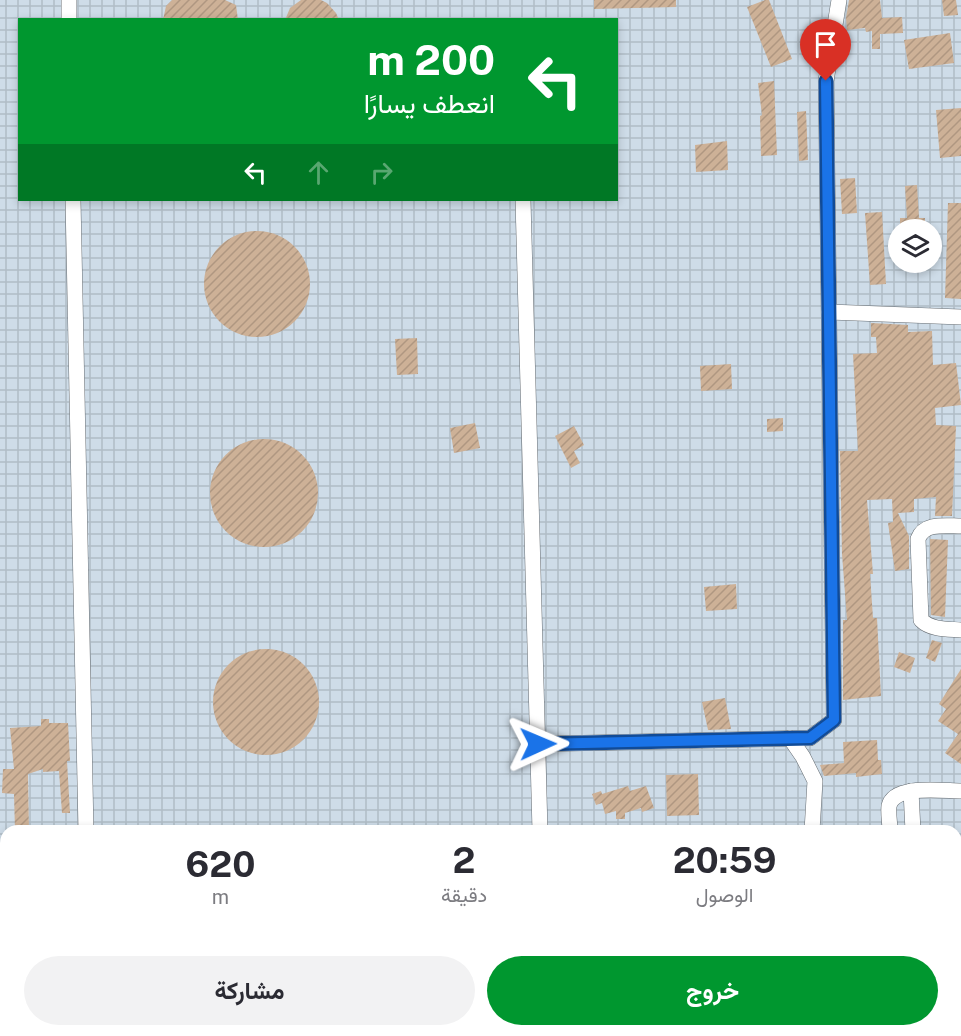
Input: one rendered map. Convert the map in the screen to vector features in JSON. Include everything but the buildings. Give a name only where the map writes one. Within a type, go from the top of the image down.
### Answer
[{"type":"lane","points":[[69,0],[69,18]]},
{"type":"lane","points":[[538,744],[810,738],[834,720],[826,81],[839,0]]},
{"type":"lane","points":[[73,201],[86,825]]},
{"type":"lane","points":[[523,201],[540,825]]},
{"type":"lane","points":[[829,312],[961,317]]},
{"type":"lane","points":[[958,636],[925,624],[921,620],[918,539],[922,531],[932,527],[961,526]]},
{"type":"lane","points":[[790,738],[815,781],[812,825]]},
{"type":"lane","points":[[890,825],[890,806],[893,798],[911,790],[961,791]]},
{"type":"lane","points":[[911,790],[913,825]]},
{"type":"shaded area","points":[[0,0],[961,0],[961,825],[0,825]]},
{"type":"route","points":[[538,744],[810,738],[834,720],[826,81]]}]
